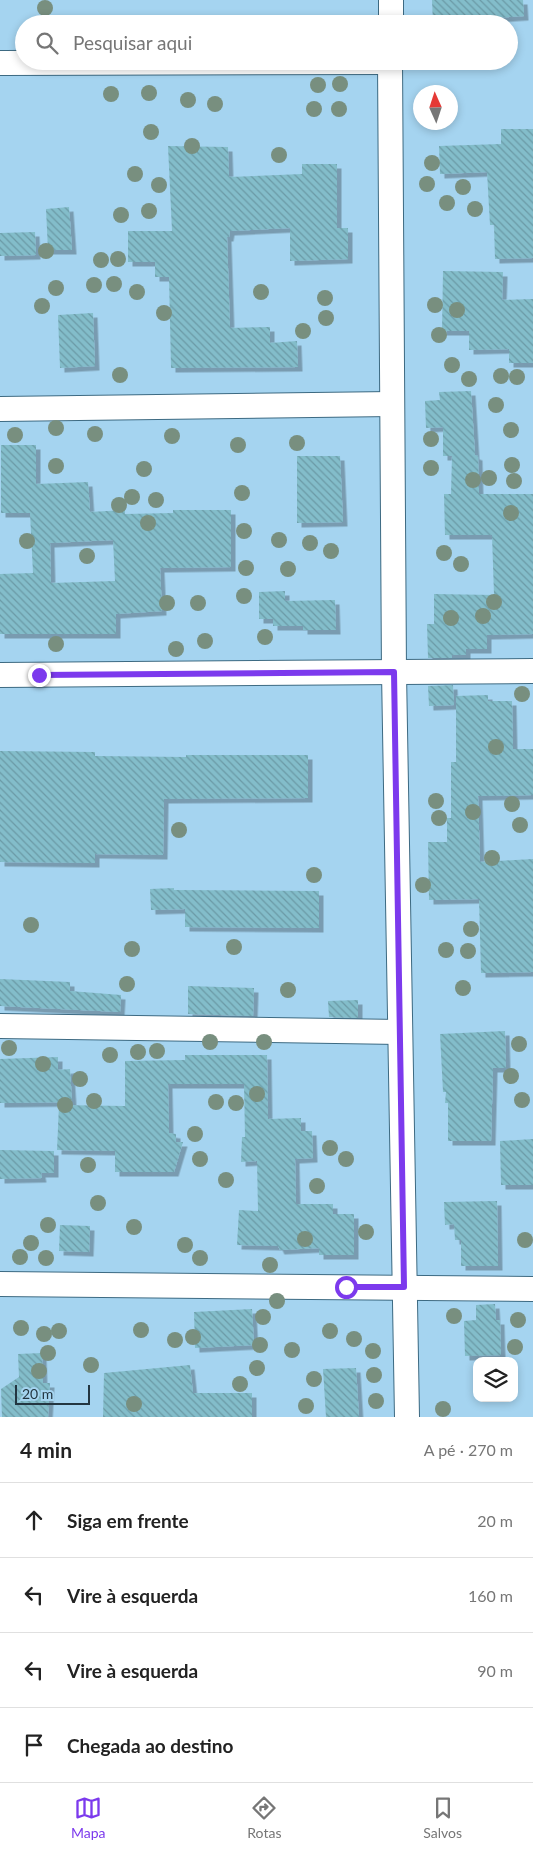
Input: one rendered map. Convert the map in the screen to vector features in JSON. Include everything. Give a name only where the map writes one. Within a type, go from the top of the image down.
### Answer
[{"type":"street","points":[[391,0],[391,15]]},
{"type":"street","points":[[0,63],[15,63]]},
{"type":"street","points":[[390,70],[394,672],[407,1417]]},
{"type":"street","points":[[0,409],[392,404]]},
{"type":"street","points":[[0,675],[533,671]]},
{"type":"street","points":[[0,1026],[400,1032]]},
{"type":"street","points":[[0,1284],[533,1289]]},
{"type":"building","points":[[432,0],[523,0],[524,16],[433,15]]},
{"type":"building","points":[[501,129],[533,129],[533,258],[495,259],[494,225],[490,225],[487,172],[440,174],[439,146],[501,144]]},
{"type":"building","points":[[168,146],[228,147],[229,177],[302,174],[302,164],[337,164],[337,228],[348,228],[348,259],[290,261],[290,228],[230,231],[229,237],[227,237],[230,328],[270,327],[270,343],[297,341],[298,367],[171,368],[169,277],[155,277],[155,262],[128,262],[128,231],[172,231]]},
{"type":"building","points":[[69,207],[72,250],[48,250],[46,209]]},
{"type":"building","points":[[35,232],[36,255],[0,256],[0,233]]},
{"type":"building","points":[[443,271],[503,272],[502,300],[533,299],[533,363],[509,363],[509,349],[469,350],[469,331],[442,331]]},
{"type":"building","points":[[93,313],[95,366],[60,368],[58,315]]},
{"type":"building","points":[[471,391],[475,455],[478,456],[479,494],[533,494],[533,634],[487,635],[487,649],[466,649],[466,655],[452,655],[452,658],[428,658],[427,624],[434,624],[434,594],[494,595],[492,535],[445,535],[444,494],[451,494],[452,456],[443,456],[443,427],[426,428],[425,401],[440,400],[439,392]]},
{"type":"building","points":[[1,445],[36,445],[36,484],[88,482],[90,512],[125,510],[125,514],[173,513],[173,510],[231,510],[231,567],[160,568],[162,611],[116,614],[116,634],[0,634],[0,574],[33,573],[30,513],[1,513]],"holes":[[[113,540],[115,581],[51,583],[50,543]]]},
{"type":"building","points":[[297,456],[340,456],[343,522],[297,523]]},
{"type":"building","points":[[285,591],[285,601],[335,600],[336,630],[303,630],[303,626],[273,626],[273,619],[259,619],[259,592]]},
{"type":"building","points":[[453,685],[454,705],[429,706],[428,686]]},
{"type":"building","points":[[488,695],[488,701],[512,701],[513,749],[533,749],[533,795],[478,796],[480,862],[533,859],[533,972],[481,973],[479,899],[429,900],[428,842],[447,842],[447,818],[451,818],[451,762],[456,762],[456,696]]},
{"type":"building","points":[[0,751],[95,752],[95,756],[308,755],[308,798],[164,799],[163,855],[95,854],[95,863],[0,862]]},
{"type":"building","points":[[174,888],[174,890],[319,891],[319,928],[185,927],[185,909],[151,910],[150,889]]},
{"type":"building","points":[[0,979],[70,982],[70,991],[121,995],[120,1012],[0,1006]]},
{"type":"building","points":[[188,986],[254,988],[253,1016],[188,1014]]},
{"type":"building","points":[[358,1000],[358,1018],[329,1017],[328,1001]]},
{"type":"building","points":[[505,1031],[506,1068],[493,1068],[491,1141],[448,1141],[448,1103],[445,1103],[446,1092],[443,1092],[440,1034]]},
{"type":"building","points":[[185,1055],[267,1055],[268,1119],[301,1118],[301,1131],[312,1131],[313,1158],[295,1159],[296,1204],[333,1204],[333,1214],[354,1214],[354,1255],[319,1255],[319,1248],[280,1250],[278,1246],[237,1245],[239,1210],[258,1211],[257,1161],[241,1162],[242,1137],[245,1137],[244,1084],[168,1084],[169,1133],[176,1134],[176,1142],[183,1142],[174,1172],[115,1172],[115,1151],[57,1150],[59,1105],[125,1106],[125,1061],[185,1060]]},
{"type":"building","points":[[58,1057],[58,1070],[70,1069],[72,1102],[0,1103],[0,1059]]},
{"type":"building","points":[[533,1139],[533,1185],[501,1185],[500,1141]]},
{"type":"building","points":[[0,1150],[54,1151],[54,1173],[41,1173],[42,1178],[0,1179]]},
{"type":"building","points":[[497,1201],[498,1266],[461,1266],[461,1240],[455,1240],[454,1224],[445,1225],[444,1202]]},
{"type":"building","points":[[60,1225],[90,1226],[89,1252],[59,1251]]},
{"type":"building","points":[[495,1304],[496,1320],[500,1320],[501,1355],[465,1356],[464,1321],[476,1320],[476,1305]]},
{"type":"building","points":[[252,1309],[254,1345],[195,1348],[194,1312]]},
{"type":"building","points":[[42,1353],[43,1383],[50,1383],[48,1417],[2,1417],[1,1389],[19,1377],[18,1354]]},
{"type":"building","points":[[190,1365],[193,1393],[252,1393],[252,1417],[103,1417],[104,1373]]},
{"type":"building","points":[[356,1368],[359,1417],[326,1417],[323,1369]]},
{"type":"route","points":[[39,675],[394,672],[404,1287],[346,1287]]}]
